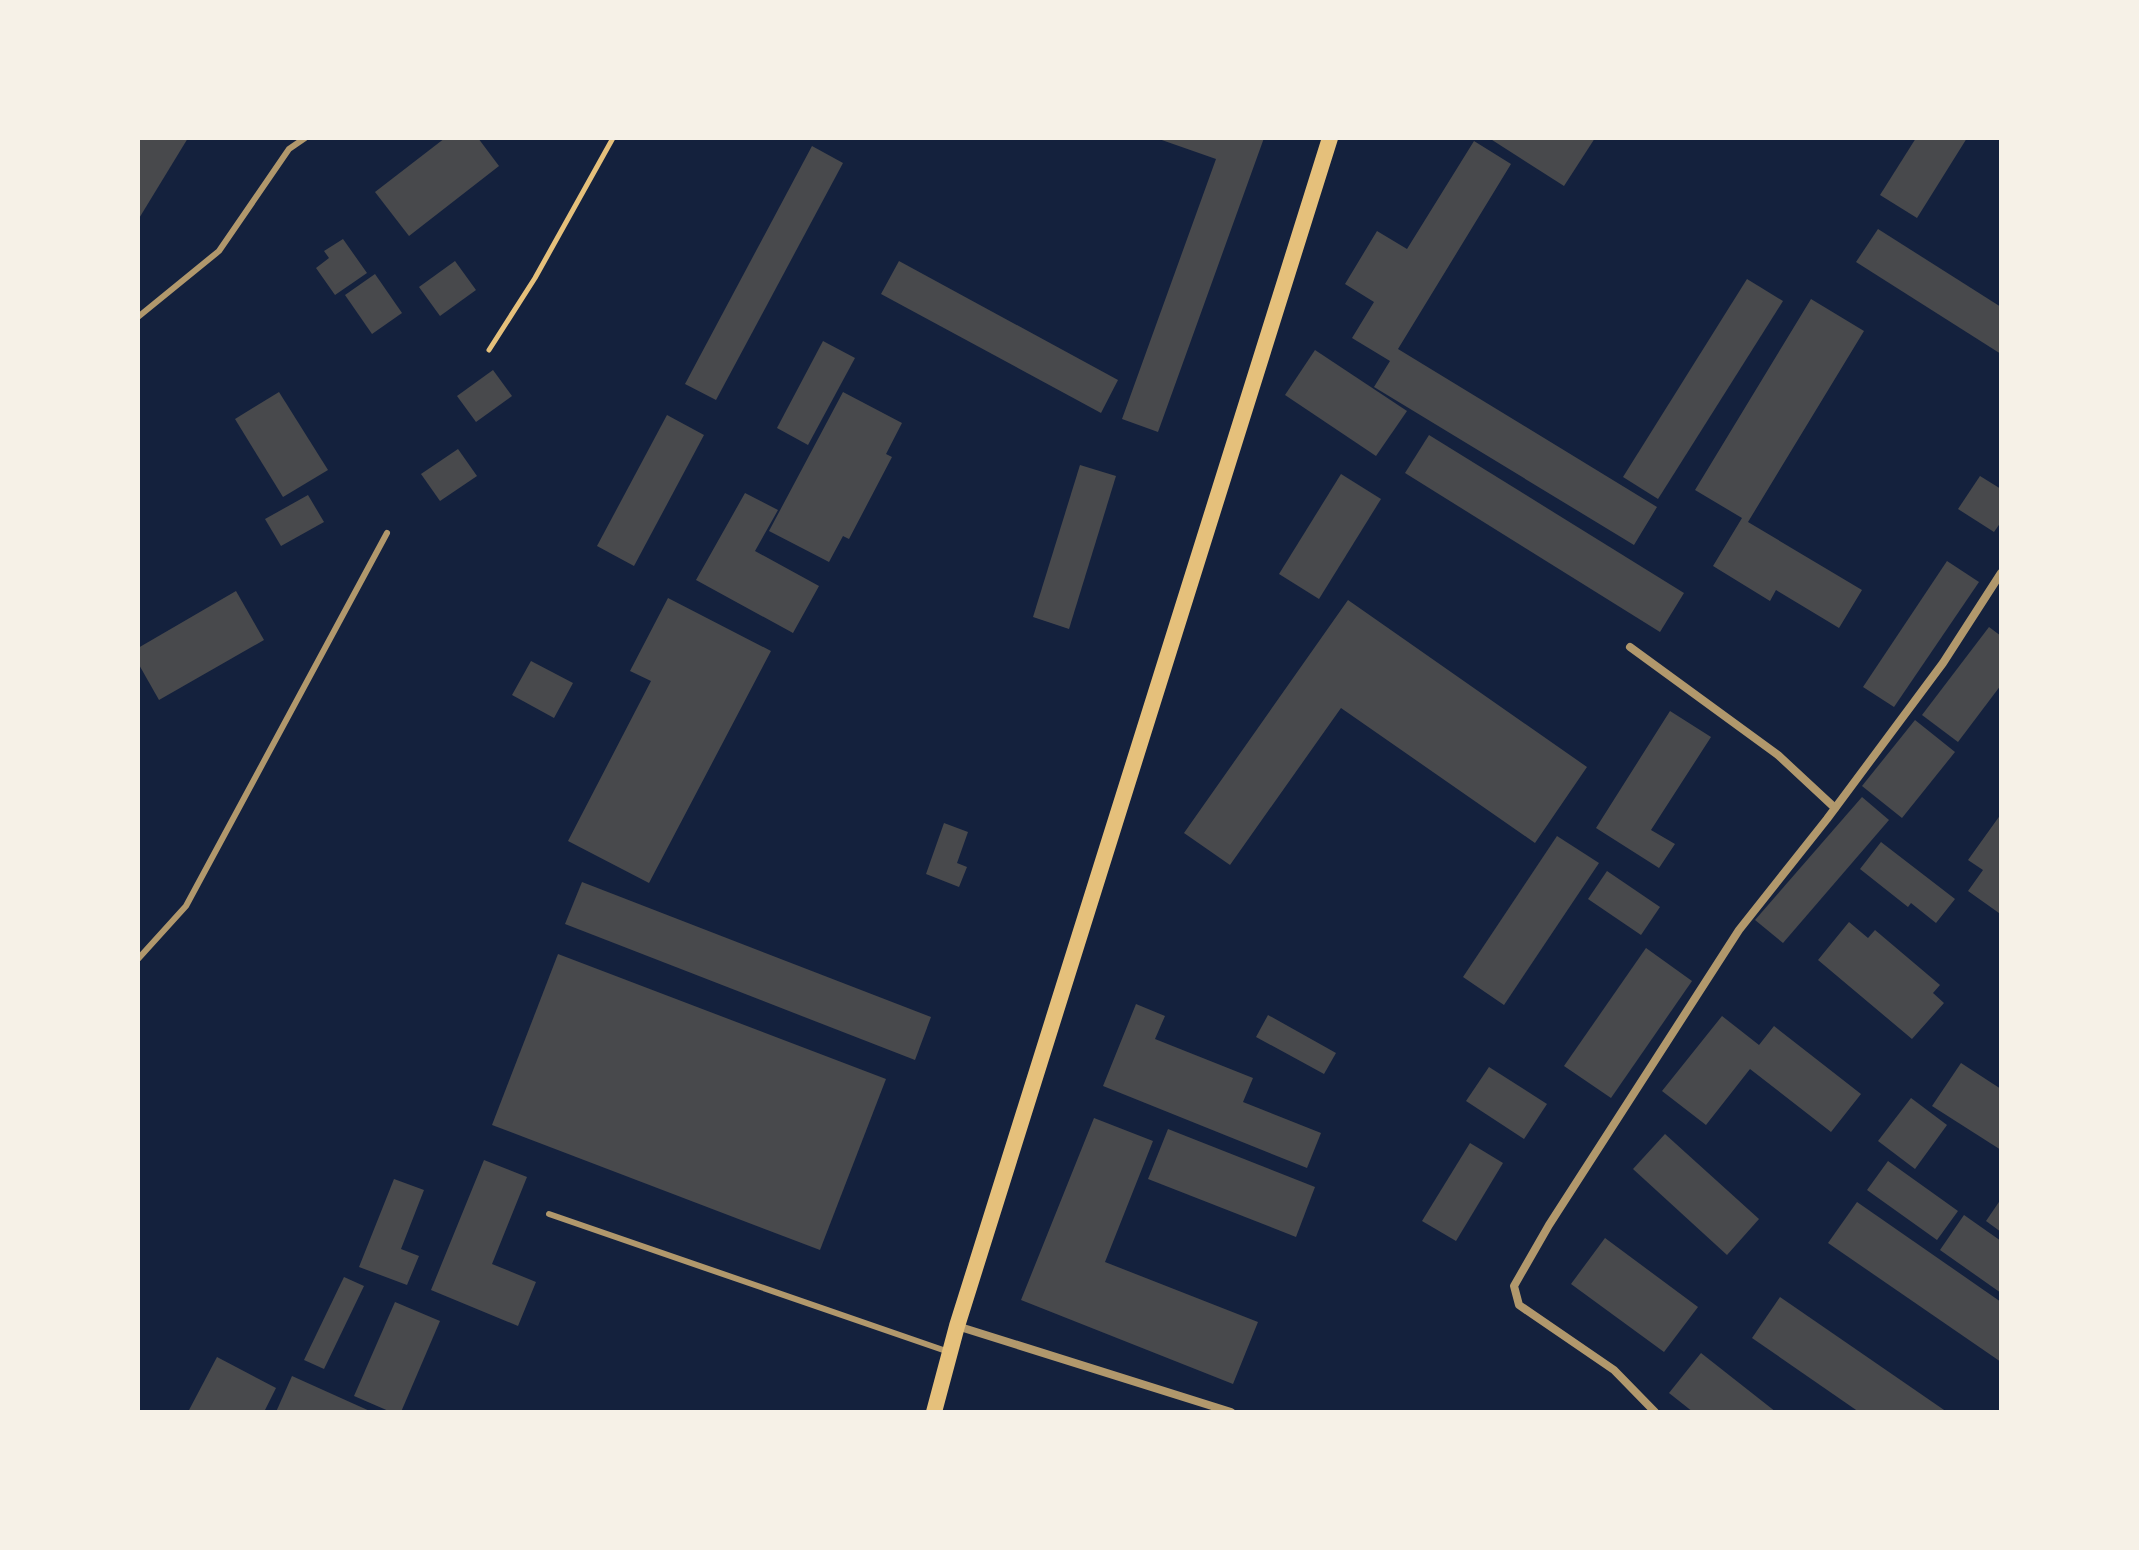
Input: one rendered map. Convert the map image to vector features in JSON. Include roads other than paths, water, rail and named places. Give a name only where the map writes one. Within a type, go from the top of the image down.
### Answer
[{"type":"main road","points":[[934,1412],[957,1326],[1330,138]]},
{"type":"street","points":[[1655,1412],[1614,1370],[1519,1305],[1514,1286],[1549,1225],[1739,930],[1943,663],[2001,573]]},
{"type":"street","points":[[1630,647],[1778,755],[1835,808]]},
{"type":"street","points":[[957,1326],[1231,1412]]},
{"type":"lane","points":[[138,317],[219,251],[289,149],[305,138]]},
{"type":"lane","points":[[138,959],[186,906],[387,533]]},
{"type":"lane","points":[[549,1214],[949,1352]]}]
